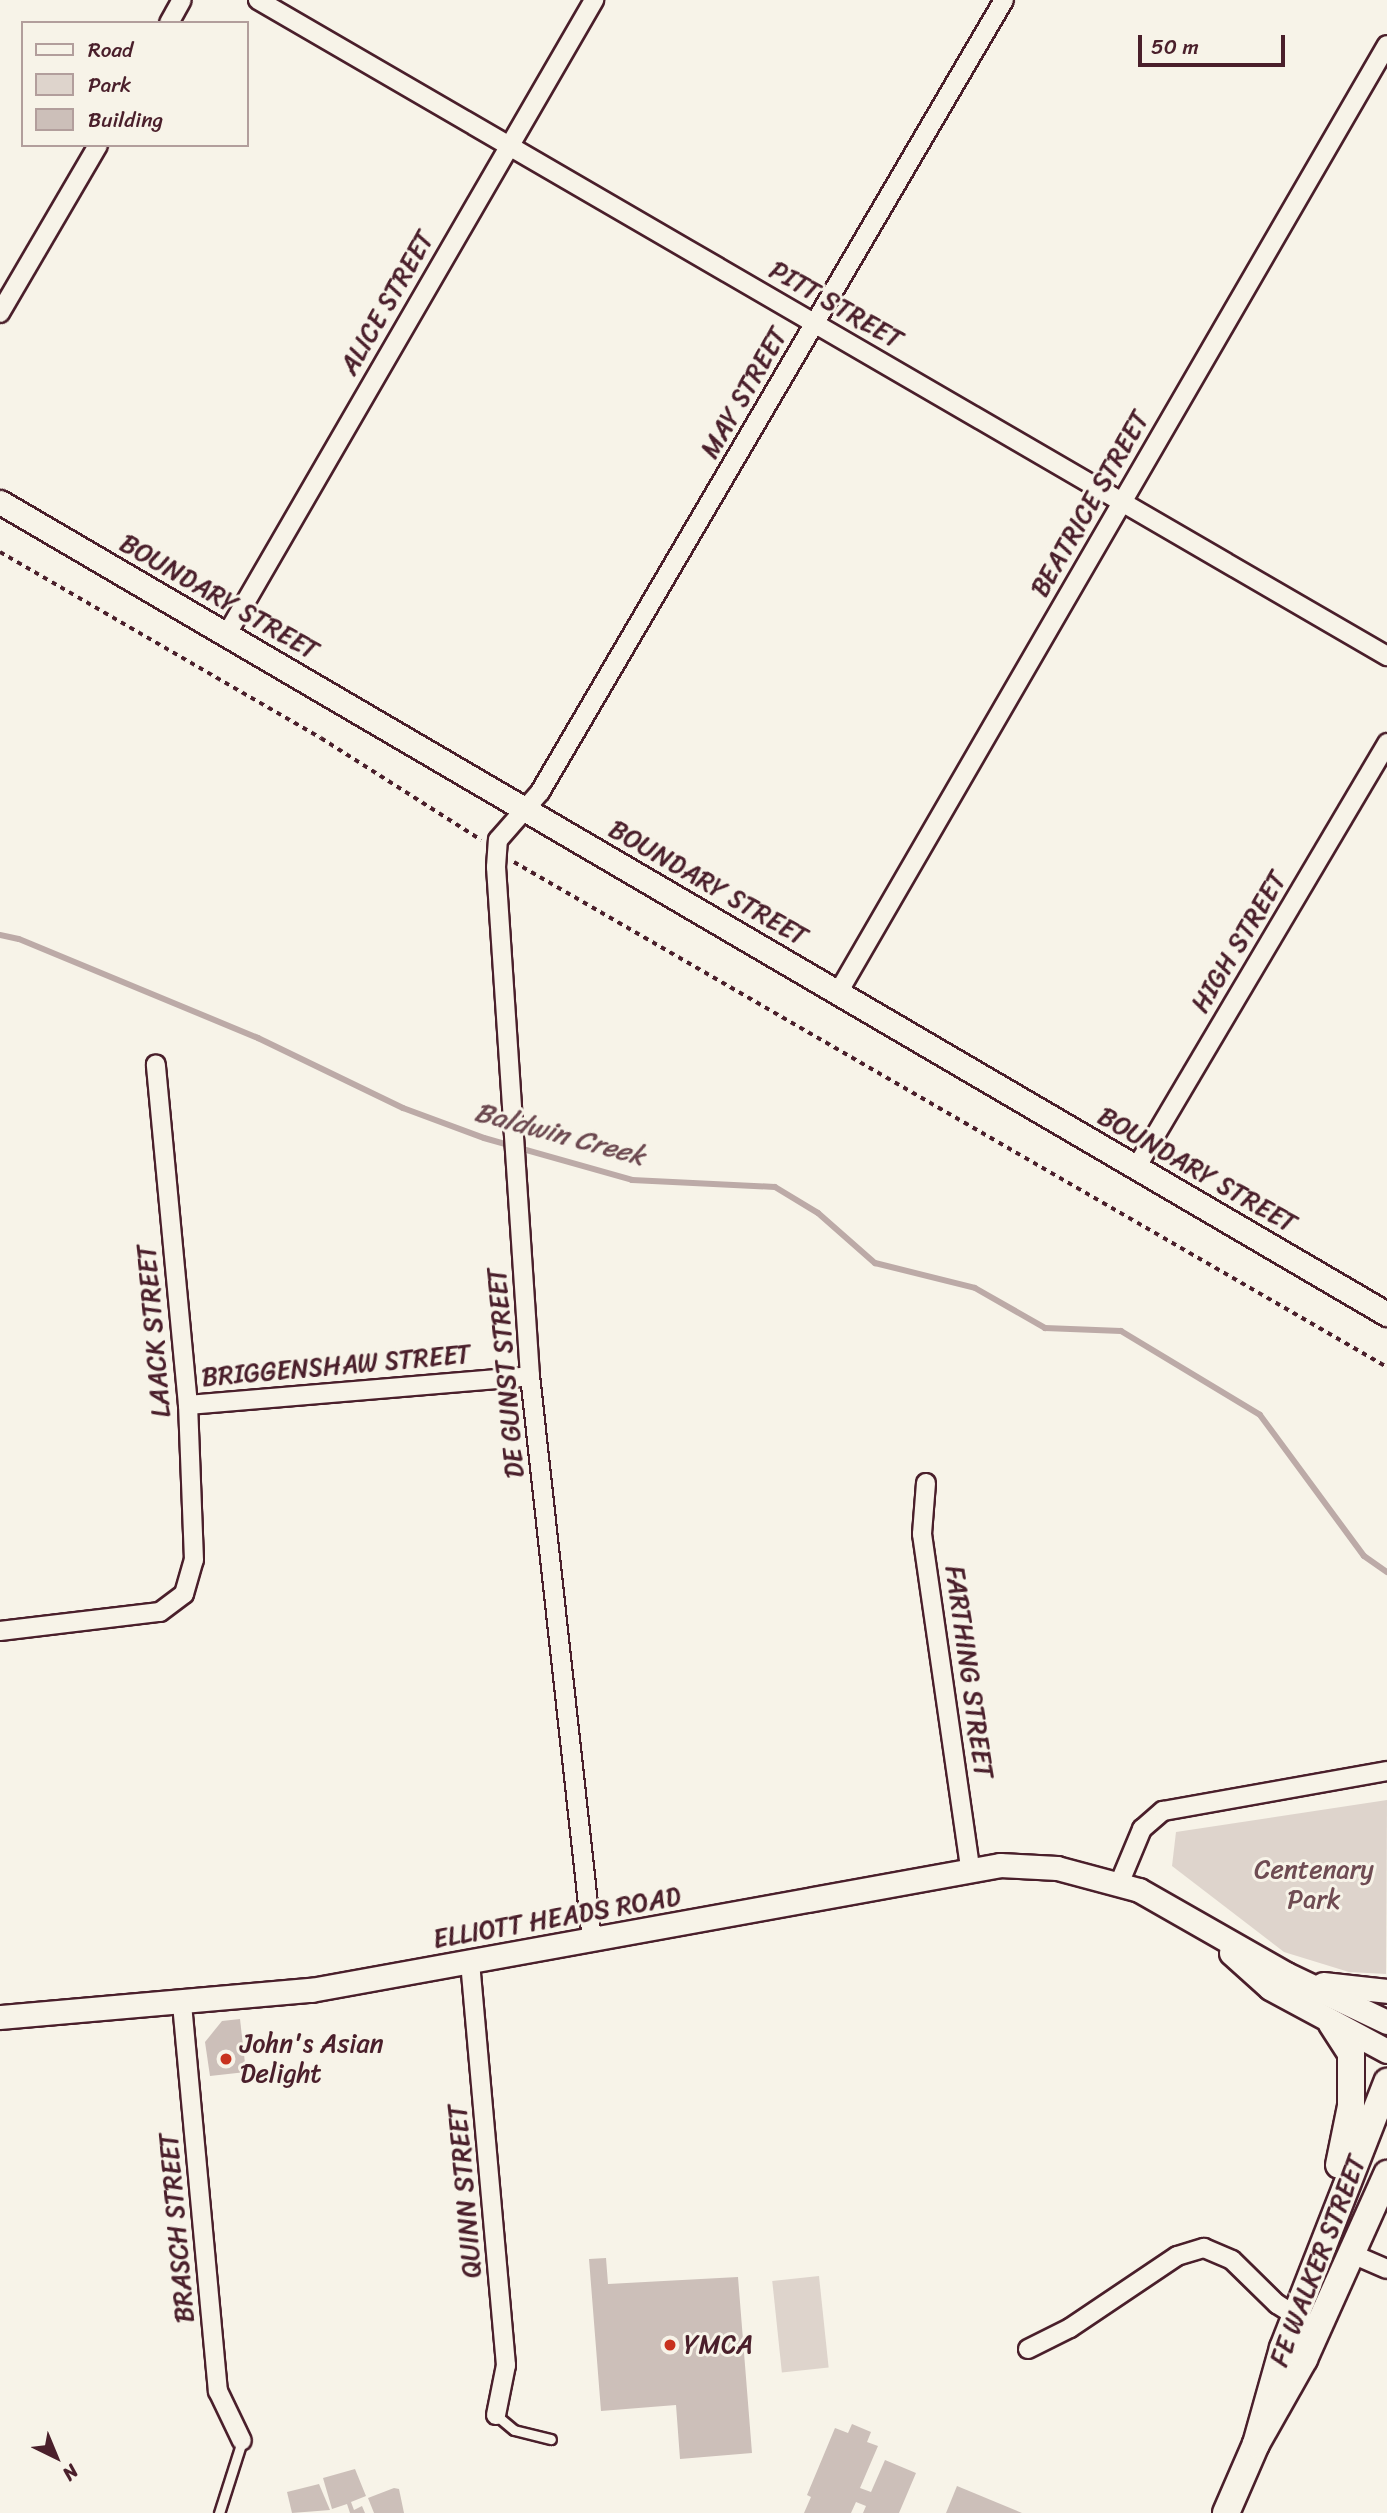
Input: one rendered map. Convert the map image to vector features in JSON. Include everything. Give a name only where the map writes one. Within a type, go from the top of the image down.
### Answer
[{"type":"main road","points":[[1313,2268],[1351,2106],[1351,2053],[1332,2024]]},
{"type":"main road","name":"FE WALKER STREET","points":[[1306,2322],[1313,2268],[1387,2082]]},
{"type":"main road","name":"FE WALKER STREET","points":[[1226,2513],[1306,2322],[1350,2253],[1387,2174]]},
{"type":"street","points":[[170,21],[182,0]]},
{"type":"street","name":"PITT STREET","points":[[258,0],[1387,656]]},
{"type":"street","name":"ALICE STREET","points":[[227,634],[594,0]]},
{"type":"street","name":"MAY STREET","points":[[523,809],[540,792],[1004,0]]},
{"type":"street","name":"BEATRICE STREET","points":[[839,991],[1387,44]]},
{"type":"street","points":[[0,313],[97,147]]},
{"type":"street","name":"BOUNDARY STREET","points":[[0,502],[1387,1314]]},
{"type":"street","name":"HIGH STREET","points":[[1136,1168],[1387,743]]},
{"type":"street","name":"DE GUNST STREET","points":[[523,809],[498,840],[496,867],[516,1119],[530,1376],[592,1940]]},
{"type":"street","name":"LAACK STREET","points":[[0,1631],[160,1612],[184,1594],[194,1560],[188,1405],[156,1064]]},
{"type":"street","name":"BRIGGENSHAW STREET","points":[[188,1405],[530,1376]]},
{"type":"street","name":"FARTHING STREET","points":[[926,1483],[922,1534],[970,1867]]},
{"type":"street","points":[[1119,1884],[1142,1829],[1163,1811],[1387,1771]]},
{"type":"street","name":"ELLIOTT HEADS ROAD","points":[[0,2017],[182,2004],[311,1990],[592,1940],[970,1867],[1057,1868],[1119,1884],[1164,1902],[1286,1974],[1387,2022]]},
{"type":"street","name":"ELLIOTT HEADS ROAD","points":[[1203,1927],[1270,1988],[1332,2024],[1387,2051]]},
{"type":"street","name":"QUINN STREET","points":[[470,1962],[506,2365],[496,2415]]},
{"type":"street","points":[[1286,1974],[1336,1987],[1387,1991]]},
{"type":"street","name":"BRASCH STREET","points":[[182,2004],[218,2391],[242,2441]]},
{"type":"street","points":[[1028,2349],[1070,2328],[1177,2256],[1204,2248],[1232,2260],[1306,2322]]},
{"type":"street","points":[[1350,2253],[1387,2269]]},
{"type":"lane","points":[[496,2415],[514,2430],[551,2440]]},
{"type":"lane","points":[[219,2513],[242,2441]]},
{"type":"path","points":[[0,552],[321,738],[485,842]]},
{"type":"path","points":[[507,857],[1387,1367]]},
{"type":"green space","name":"Centenary Park","points":[[1387,1800],[1386,1974],[1349,1972],[1284,1952],[1172,1866],[1176,1832]]},
{"type":"green space","points":[[819,2276],[829,2367],[782,2372],[772,2281]]},
{"type":"building","name":"John's Asian Delight","points":[[240,2019],[246,2072],[210,2076],[205,2042],[222,2021]]},
{"type":"building","name":"YMCA","points":[[606,2258],[608,2284],[738,2277],[752,2453],[680,2459],[676,2405],[601,2411],[589,2259]]},
{"type":"building","points":[[852,2424],[871,2432],[867,2442],[878,2446],[860,2488],[871,2492],[885,2460],[916,2473],[899,2513],[863,2513],[866,2506],[856,2502],[851,2513],[804,2513],[811,2497],[807,2495],[835,2428],[848,2433]]},
{"type":"building","points":[[355,2469],[366,2496],[351,2502],[354,2510],[362,2506],[365,2513],[350,2513],[347,2504],[332,2509],[323,2478]]},
{"type":"building","points":[[319,2484],[330,2510],[292,2513],[287,2492]]},
{"type":"building","points":[[957,2486],[1022,2513],[946,2513]]},
{"type":"building","points":[[394,2488],[399,2489],[404,2513],[374,2513],[368,2498]]},
{"type":"waterway","name":"Baldwin Creek","points":[[0,935],[19,939],[258,1038],[403,1108],[484,1138],[632,1180],[775,1187],[818,1213],[875,1263],[975,1288],[1045,1328],[1121,1331],[1260,1415],[1364,1556],[1387,1572]]},
{"type":"place","name":"John's Asian Delight","points":[[226,2059]]},
{"type":"place","name":"YMCA","points":[[670,2345]]}]
